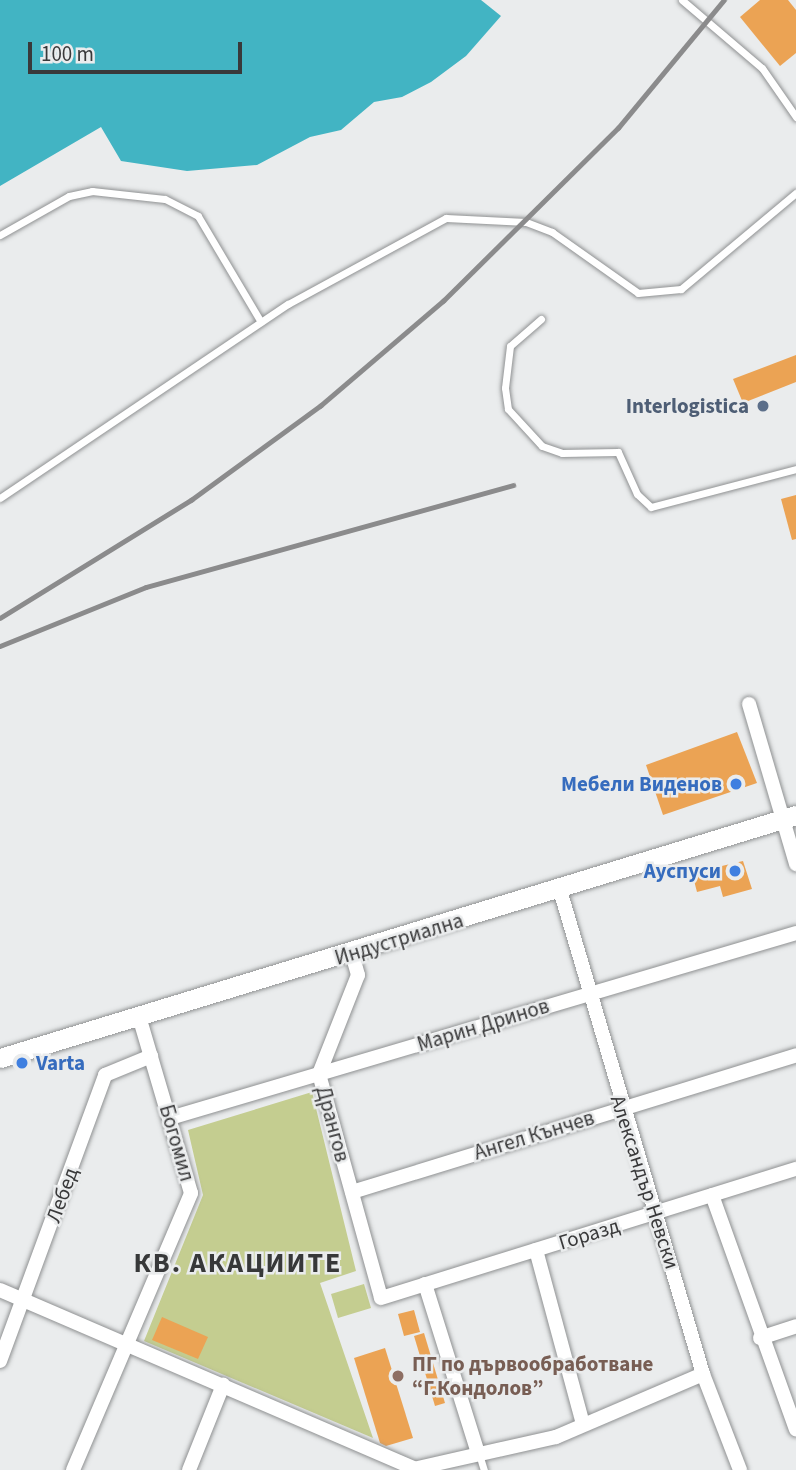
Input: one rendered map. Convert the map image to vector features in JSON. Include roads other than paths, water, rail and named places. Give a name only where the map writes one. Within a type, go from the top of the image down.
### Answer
[{"type":"main road","name":"Индустриална","points":[[0,1058],[352,954],[790,817]]},
{"type":"street","points":[[749,704],[790,817],[796,864]]},
{"type":"street","name":"Александър Невски","points":[[560,890],[587,993],[703,1374],[740,1470]]},
{"type":"street","name":"Марин Дринов","points":[[170,1118],[796,933]]},
{"type":"street","name":"Дрангов","points":[[352,954],[358,975],[319,1074],[381,1298]]},
{"type":"street","name":"Богомил","points":[[74,1470],[129,1346],[191,1193],[139,1016]]},
{"type":"street","name":"Ангел Кънчев","points":[[352,1192],[796,1055]]},
{"type":"street","name":"Лебед","points":[[0,1361],[105,1075],[152,1056]]},
{"type":"street","name":"Горазд","points":[[381,1298],[796,1169]]},
{"type":"street","points":[[712,1195],[760,1338],[796,1429]]},
{"type":"street","points":[[536,1250],[583,1424]]},
{"type":"street","points":[[425,1284],[478,1453]]},
{"type":"street","points":[[0,1290],[411,1469],[478,1453],[532,1444],[703,1374]]},
{"type":"street","points":[[760,1338],[796,1326]]},
{"type":"street","points":[[189,1470],[223,1385]]},
{"type":"lane","points":[[682,0],[762,68],[796,117]]},
{"type":"lane","points":[[0,234],[69,196],[92,191],[165,199],[198,216],[261,322]]},
{"type":"lane","points":[[0,498],[261,322],[446,218],[526,222],[552,232],[638,293],[681,289],[796,193]]},
{"type":"lane","points":[[541,319],[510,346],[505,388],[508,409],[542,446],[562,453],[618,452],[637,494],[651,508],[796,469]]},
{"type":"lane","points":[[478,1453],[484,1470]]},
{"type":"water","points":[[0,0],[481,0],[501,16],[466,56],[431,82],[402,97],[374,102],[341,130],[310,137],[257,165],[187,171],[121,161],[101,127],[0,186]]},
{"type":"railway","points":[[0,618],[191,500],[320,406],[443,301],[618,128],[724,0]]},
{"type":"railway","points":[[0,646],[146,587],[513,485]]},
{"type":"place","name":"Interlogistica","points":[[763,406]]},
{"type":"place","name":"Мебели Виденов","points":[[736,784]]},
{"type":"place","name":"Ауспуси","points":[[735,871]]},
{"type":"place","name":"Varta","points":[[22,1063]]},
{"type":"place","name":"ПГ по дървообработване “Г.Кондолов”","points":[[398,1376]]},
{"type":"district","name":"КВ. АКАЦИИТЕ","points":[[238,1263]]}]
